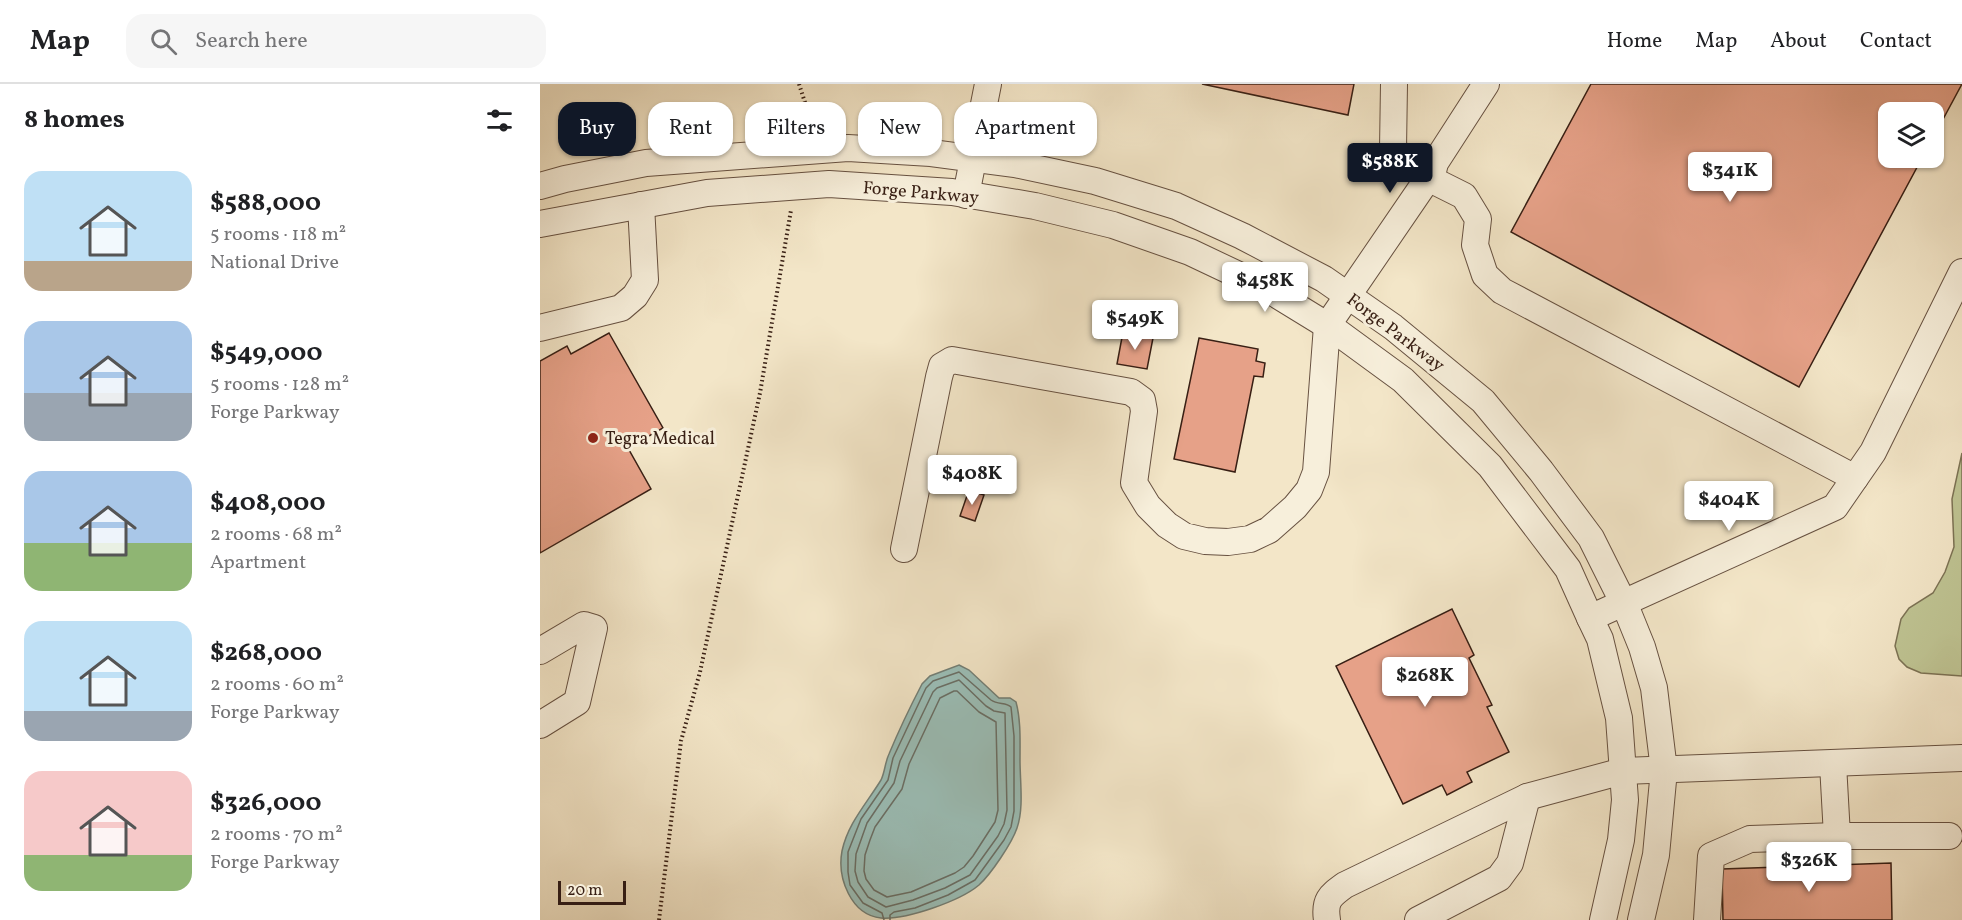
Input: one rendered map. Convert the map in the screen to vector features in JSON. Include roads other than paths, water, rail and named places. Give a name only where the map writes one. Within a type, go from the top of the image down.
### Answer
[{"type":"street","points":[[966,195],[987,84]]},
{"type":"street","points":[[1394,84],[1393,149],[1428,178],[1464,196],[1478,219],[1475,245],[1485,274],[1502,291],[1855,478]]},
{"type":"street","points":[[904,549],[939,377],[942,366],[952,360],[1131,392],[1142,400],[1144,411],[1134,483],[1148,506],[1167,525],[1184,536],[1205,541],[1228,542],[1250,539],[1269,530],[1295,507],[1309,490],[1316,472],[1327,326],[1428,178],[1435,163],[1486,84]]},
{"type":"street","name":"Forge Parkway","points":[[846,148],[931,153],[1015,164],[1095,181],[1176,206],[1242,236],[1324,279],[1393,327],[1483,400],[1541,471],[1591,538],[1624,604],[1642,647],[1654,688],[1664,770],[1656,855],[1641,920]]},
{"type":"street","name":"Forge Parkway","points":[[540,186],[646,163],[745,149]]},
{"type":"street","points":[[795,195],[806,156]]},
{"type":"street","name":"Forge Parkway","points":[[540,224],[707,193],[795,195],[829,184],[966,195],[1035,206],[1113,225],[1190,252],[1266,288],[1327,326],[1403,380],[1490,466],[1568,569],[1600,639],[1620,718],[1625,800],[1621,840],[1604,920]]},
{"type":"street","points":[[540,328],[621,308],[635,296],[645,280],[641,205]]},
{"type":"street","points":[[1590,618],[1835,507],[1873,452],[1962,272]]},
{"type":"street","points":[[540,651],[584,625],[594,628],[577,702],[540,725]]},
{"type":"street","points":[[1327,920],[1325,909],[1330,896],[1345,885],[1527,797],[1623,771],[1962,758]]},
{"type":"street","points":[[1833,764],[1837,836]]},
{"type":"street","points":[[1418,920],[1505,873],[1510,863],[1527,797]]},
{"type":"street","points":[[1707,920],[1711,856],[1750,839],[1949,836]]},
{"type":"water","points":[[959,665],[969,670],[999,698],[1010,698],[1016,702],[1020,731],[1021,795],[1017,828],[1011,842],[995,866],[979,885],[970,891],[918,913],[892,918],[871,915],[854,903],[844,883],[841,862],[845,841],[853,822],[881,780],[893,745],[922,684],[930,676]]},
{"type":"place","name":"Tegra Medical","points":[[593,438]]}]
